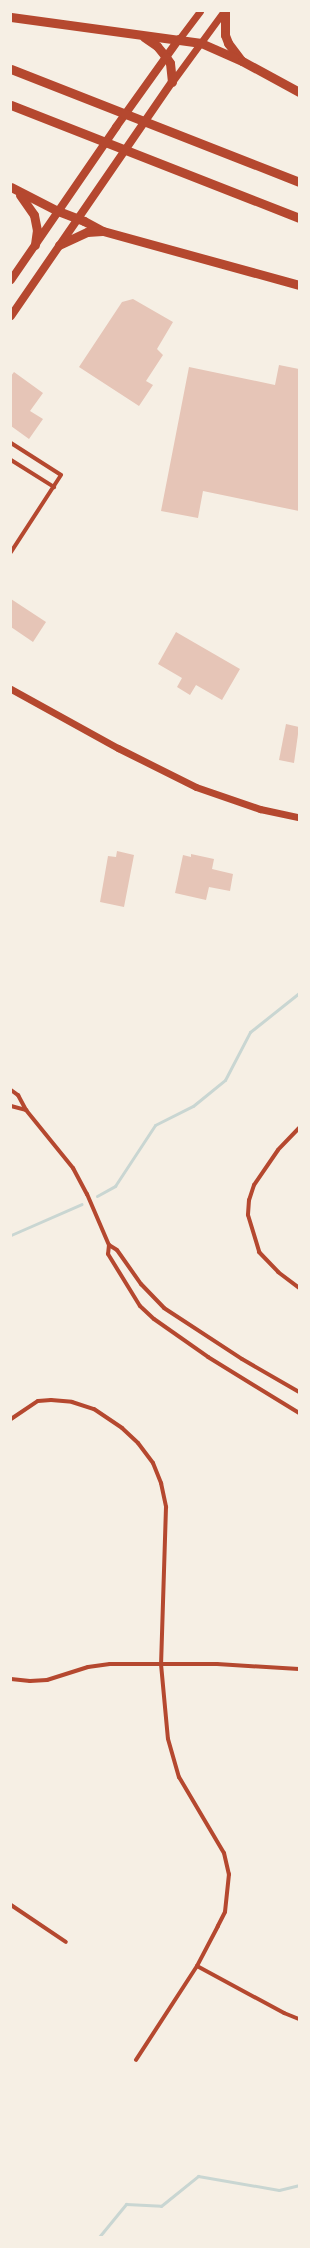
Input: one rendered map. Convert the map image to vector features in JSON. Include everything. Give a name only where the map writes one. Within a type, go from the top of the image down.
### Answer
[{"type":"highway","points":[[225,11],[225,35],[233,51],[242,61]]},
{"type":"highway","points":[[11,17],[144,37],[179,39],[200,43],[242,61],[299,92]]},
{"type":"highway","points":[[144,37],[157,46],[166,57],[172,73],[172,82]]},
{"type":"highway","points":[[11,69],[299,182]]},
{"type":"highway","points":[[11,105],[299,218]]},
{"type":"highway","points":[[12,188],[103,231],[299,285]]},
{"type":"highway","points":[[12,188],[26,201],[34,215],[37,230],[35,245]]},
{"type":"highway","points":[[58,245],[77,235],[103,231]]},
{"type":"main road","points":[[11,280],[84,172],[153,74],[200,11]]},
{"type":"main road","points":[[11,316],[103,179],[200,43],[225,11]]},
{"type":"main road","points":[[11,689],[118,748],[196,787],[260,809],[299,817]]},
{"type":"street","points":[[11,443],[61,475],[11,552]]},
{"type":"street","points":[[11,460],[54,487]]},
{"type":"street","points":[[11,1090],[18,1095],[26,1110],[72,1168],[87,1194],[109,1245],[108,1254],[121,1279],[140,1306],[208,1357],[299,1413]]},
{"type":"street","points":[[11,1106],[26,1110]]},
{"type":"street","points":[[299,1128],[278,1150],[260,1175],[249,1200],[248,1215],[259,1252],[278,1272],[299,1288]]},
{"type":"street","points":[[109,1245],[117,1250],[141,1284],[164,1308],[242,1359],[299,1392]]},
{"type":"street","points":[[11,1418],[38,1401],[51,1400],[72,1402],[94,1409],[122,1428],[138,1443],[153,1463],[161,1483],[166,1507],[161,1664],[166,1723],[172,1757],[179,1777],[224,1853],[229,1874],[225,1912],[197,1966],[136,2060]]},
{"type":"street","points":[[11,1678],[30,1682],[47,1680],[88,1667],[110,1664],[217,1664],[299,1668]]},
{"type":"street","points":[[11,1905],[66,1942]]},
{"type":"street","points":[[197,1966],[284,2013],[299,2019]]},
{"type":"building","points":[[133,299],[173,322],[157,349],[163,355],[146,381],[153,385],[139,406],[79,367],[122,302]]},
{"type":"building","points":[[279,365],[299,369],[299,511],[203,491],[198,518],[161,511],[189,367],[275,385]]},
{"type":"building","points":[[14,372],[43,393],[30,411],[43,419],[29,439],[11,426],[11,376]]},
{"type":"building","points":[[11,599],[46,622],[33,642],[11,627]]},
{"type":"building","points":[[176,632],[240,669],[222,700],[196,685],[190,695],[177,687],[182,678],[158,664]]},
{"type":"building","points":[[286,724],[299,727],[294,763],[279,760]]},
{"type":"building","points":[[117,851],[134,855],[124,907],[100,902],[108,856],[116,857]]},
{"type":"building","points":[[191,854],[214,859],[212,869],[233,874],[230,891],[209,887],[206,900],[175,893],[183,855],[191,857]]},
{"type":"waterway","points":[[97,1196],[115,1186],[155,1125],[193,1106],[225,1080],[250,1032],[299,993]]},
{"type":"waterway","points":[[11,1235],[82,1204]]},
{"type":"waterway","points":[[99,2237],[126,2204],[161,2206],[198,2176],[279,2190],[299,2185]]}]
